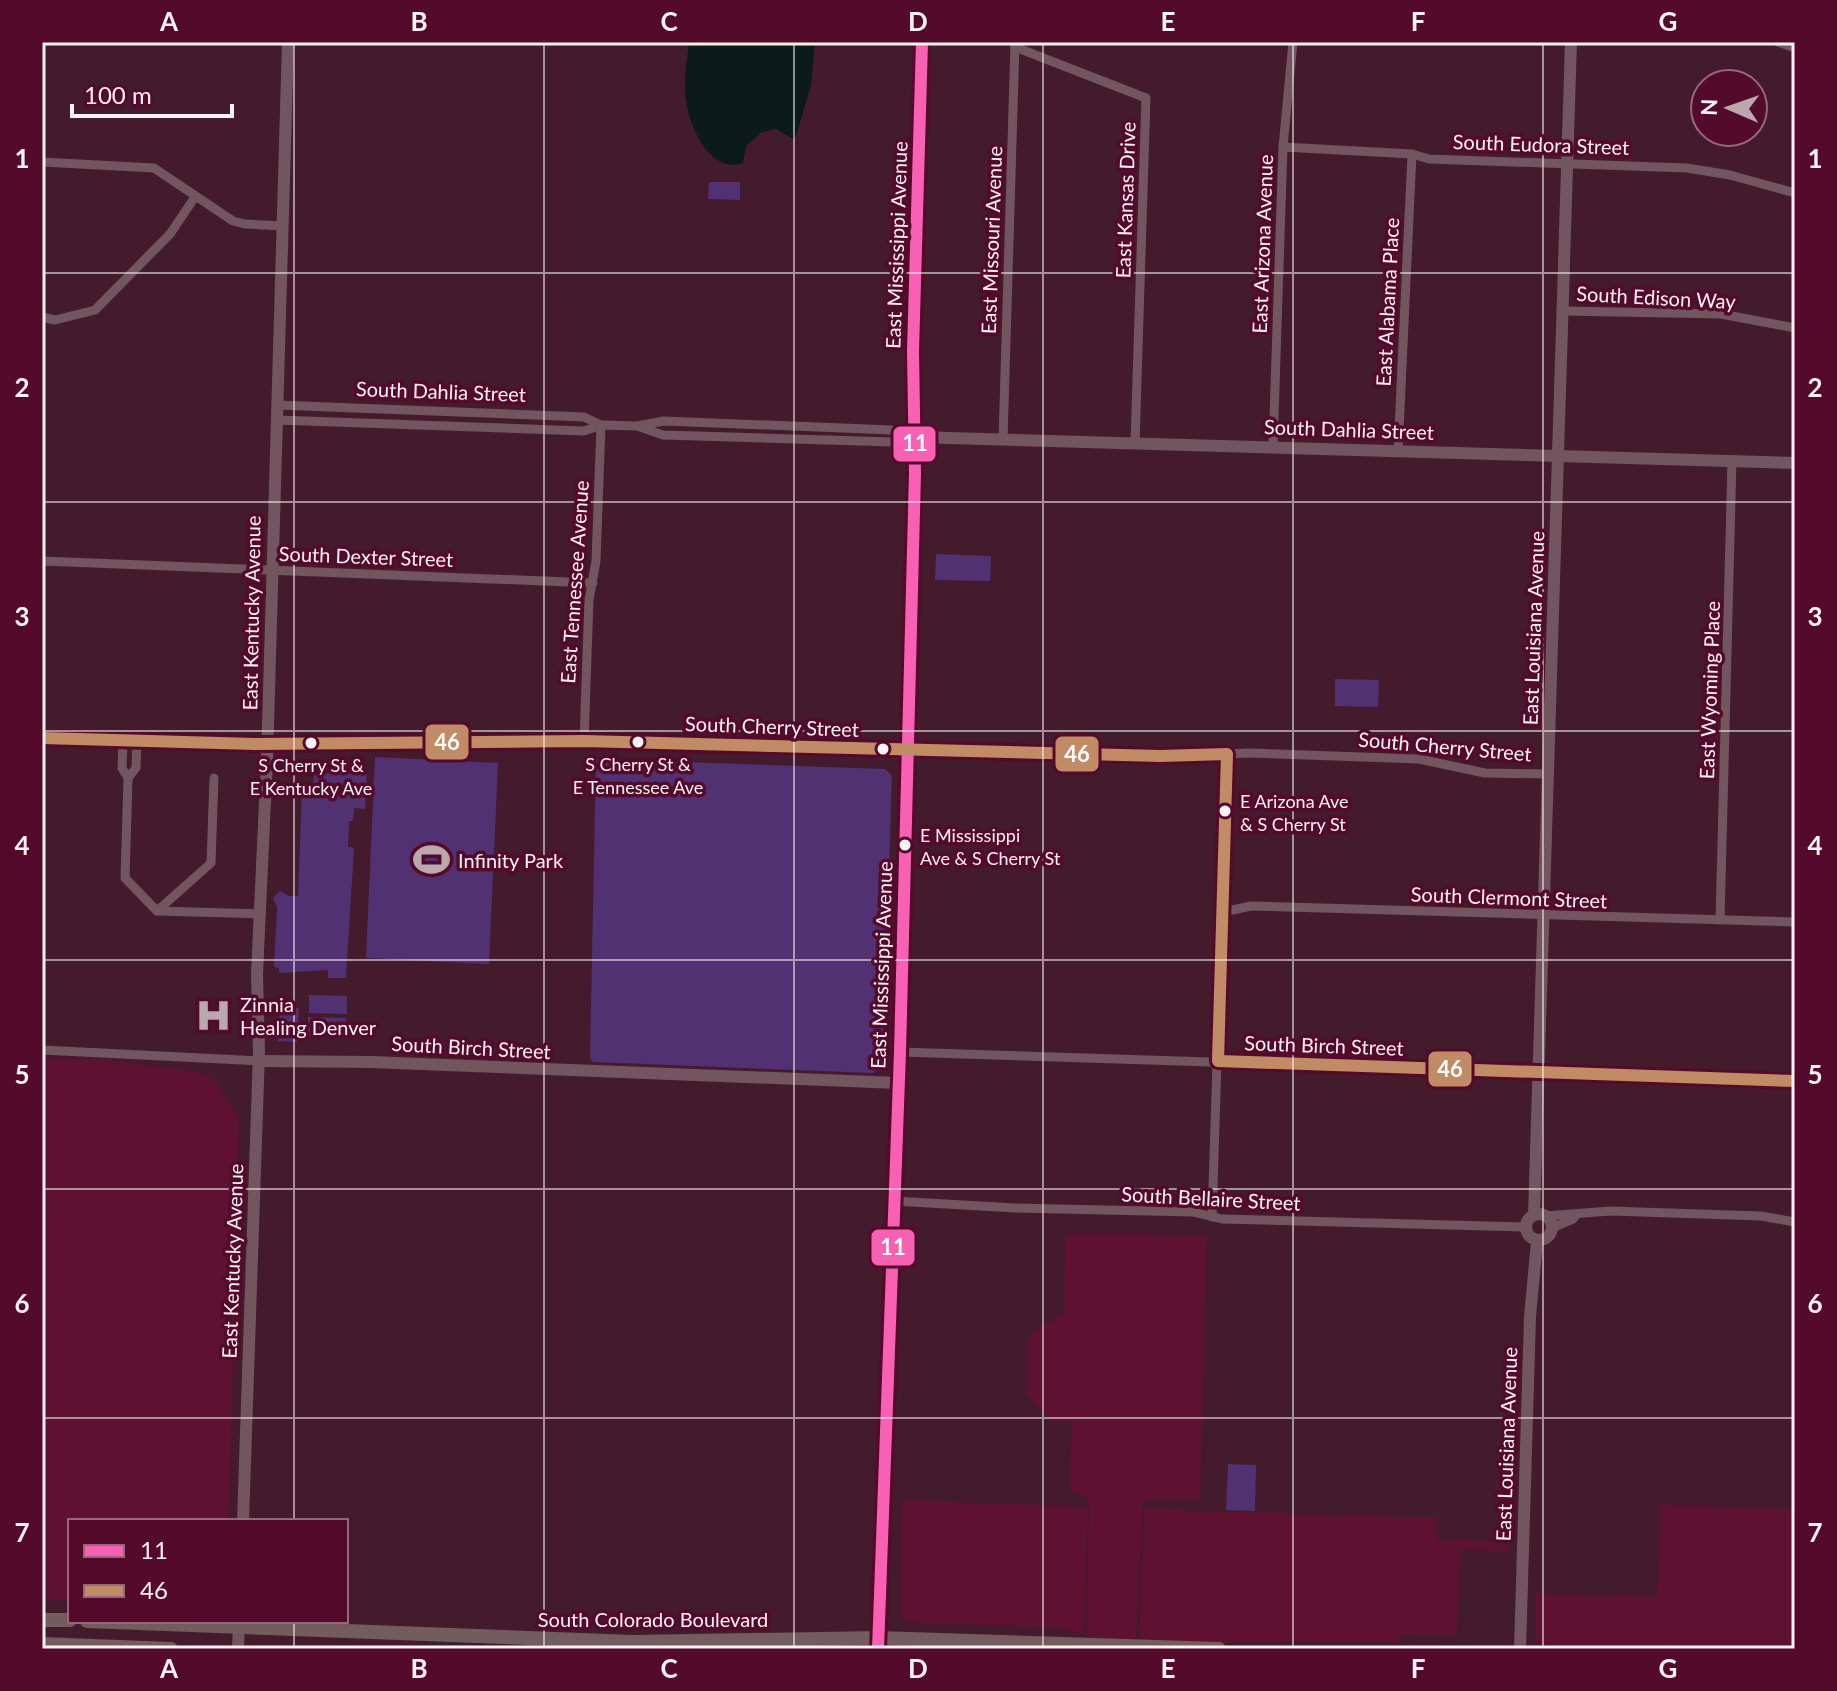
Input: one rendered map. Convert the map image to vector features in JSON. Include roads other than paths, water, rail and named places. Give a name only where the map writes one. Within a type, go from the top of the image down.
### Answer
[{"type":"main road","points":[[42,1620],[68,1620]]},
{"type":"main road","name":"South Colorado Boulevard","points":[[188,1623],[560,1644],[633,1642],[1219,1649]]},
{"type":"main road","points":[[42,1644],[171,1649]]},
{"type":"street","name":"East Kentucky Avenue","points":[[243,1519],[259,1061],[257,974],[268,744],[288,42]]},
{"type":"street","name":"East Mississippi Avenue","points":[[878,1644],[900,1052],[907,750],[908,437],[922,42]]},
{"type":"street","name":"East Arizona Avenue","points":[[1273,447],[1283,147],[1293,42]]},
{"type":"street","name":"East Louisiana Avenue","points":[[1540,1215],[1539,1071],[1571,42]]},
{"type":"street","points":[[1778,42],[1795,48]]},
{"type":"street","name":"East Missouri Avenue","points":[[1003,440],[1015,44]]},
{"type":"street","name":"East Kansas Drive","points":[[1015,44],[1146,98],[1135,443]]},
{"type":"street","name":"South Eudora Street","points":[[1283,147],[1412,154],[1429,159],[1663,166],[1707,171],[1795,193]]},
{"type":"street","name":"East Alabama Place","points":[[1398,451],[1412,154]]},
{"type":"street","points":[[42,162],[154,168],[239,223],[282,226]]},
{"type":"street","points":[[42,317],[55,320],[95,310],[170,234],[195,197]]},
{"type":"street","name":"South Edison Way","points":[[1563,311],[1721,314],[1795,328]]},
{"type":"street","name":"South Dahlia Street","points":[[277,405],[584,417],[601,425]]},
{"type":"street","name":"South Dahlia Street","points":[[277,420],[584,431],[601,425],[637,426],[664,421],[892,430],[908,437],[1795,463]]},
{"type":"street","name":"East Tennessee Avenue","points":[[584,741],[589,600],[597,551],[601,425]]},
{"type":"street","name":"East Wyoming Place","points":[[1720,920],[1732,461]]},
{"type":"street","name":"South Dexter Street","points":[[42,561],[593,583]]},
{"type":"street","name":"South Cherry Street","points":[[42,738],[268,744],[584,741],[1160,756],[1227,754],[1419,759],[1485,773],[1548,774]]},
{"type":"street","points":[[123,740],[122,768],[128,778],[125,878],[157,911],[261,914]]},
{"type":"street","points":[[128,778],[136,768],[137,740]]},
{"type":"street","points":[[1212,1217],[1227,754]]},
{"type":"street","points":[[157,911],[211,863],[214,778]]},
{"type":"street","name":"South Clermont Street","points":[[1223,912],[1251,906],[1795,922]]},
{"type":"street","name":"South Birch Street","points":[[42,1050],[259,1061],[402,1063],[898,1083]]},
{"type":"street","name":"South Birch Street","points":[[900,1052],[1795,1081]]},
{"type":"street","name":"South Bellaire Street","points":[[894,1201],[1015,1208],[1193,1212],[1212,1217],[1525,1227]]},
{"type":"street","points":[[1540,1215],[1550,1220],[1552,1228],[1548,1237],[1537,1241],[1527,1235],[1525,1227],[1529,1218],[1540,1215],[1610,1211],[1737,1215],[1795,1222]]},
{"type":"street","points":[[1552,1228],[1573,1219],[1577,1214]]},
{"type":"street","name":"East Louisiana Avenue","points":[[1520,1649],[1530,1317],[1537,1241]]},
{"type":"street","points":[[238,1649],[239,1624]]},
{"type":"place","name":"S Cherry St & E Tennessee Ave","points":[[638,742]]},
{"type":"place","name":"S Cherry St & E Kentucky Ave","points":[[311,743]]},
{"type":"place","name":"E Arizona Ave & S Cherry St","points":[[1225,811]]},
{"type":"place","name":"E Mississippi Ave & S Cherry St","points":[[905,845]]},
{"type":"place","name":"Infinity Park","points":[[432,860]]},
{"type":"place","name":"Zinnia Healing Denver","points":[[214,1015]]}]
